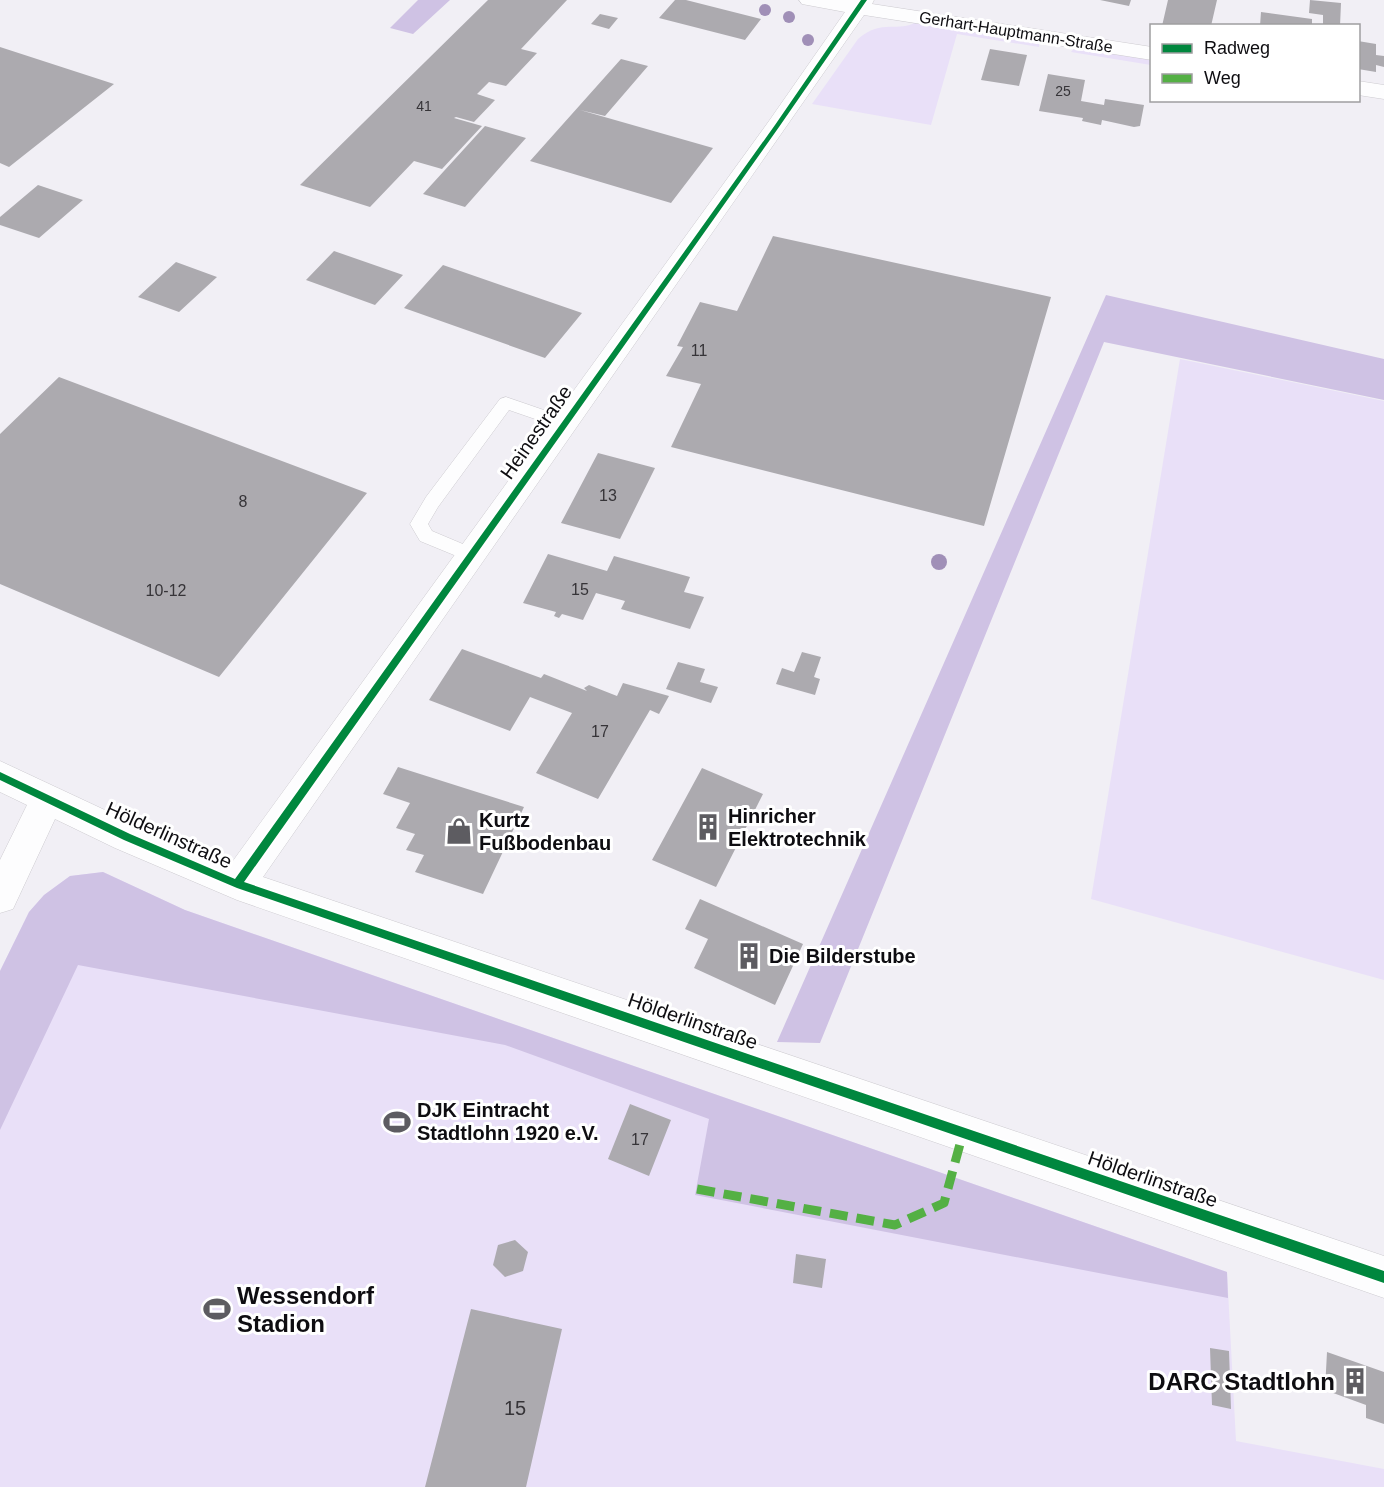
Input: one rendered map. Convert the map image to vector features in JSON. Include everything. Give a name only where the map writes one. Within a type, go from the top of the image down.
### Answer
[{"type":"street","name":"Gerhart-Hauptmann-Straße","points":[[809,0],[861,3],[1150,54]]},
{"type":"street","name":"Heinestraße","points":[[237,884],[777,126],[861,3]]},
{"type":"street","points":[[1360,88],[1384,92]]},
{"type":"street","name":"Hölderlinstraße","points":[[0,776],[47,800],[237,884],[1384,1277]]},
{"type":"street","points":[[0,897],[47,800]]},
{"type":"lane","points":[[471,555],[426,536],[419,524],[432,502],[506,403],[564,423]]},
{"type":"shaded area","points":[[418,0],[450,0],[413,34],[390,28]]},
{"type":"shaded area","points":[[916,22],[1040,39],[1039,47],[957,34],[931,125],[812,104],[858,39],[875,29],[910,25]]},
{"type":"shaded area","points":[[1077,45],[1150,57],[1150,65],[1071,52]]},
{"type":"shaded area","points":[[1106,295],[1384,359],[1384,400],[1104,342],[820,1043],[777,1042]]},
{"type":"shaded area","points":[[1180,359],[1384,401],[1384,980],[1091,899]]},
{"type":"shaded area","name":"DJK Eintracht Stadtlohn 1920 e.V.","points":[[103,872],[185,910],[1227,1272],[1236,1441],[1384,1469],[1384,1487],[0,1487],[0,971],[29,912],[44,895],[70,876]]},
{"type":"shaded area","points":[[103,872],[185,910],[1227,1272],[1228,1298],[695,1195],[709,1119],[505,1045],[78,965],[0,1130],[0,971],[29,912],[44,895],[70,876]]},
{"type":"building","points":[[488,0],[567,0],[521,49],[537,53],[506,86],[489,82],[477,94],[495,100],[474,122],[454,118],[482,126],[442,169],[414,161],[370,207],[300,185]]},
{"type":"building","points":[[675,0],[686,0],[761,19],[745,40],[659,18]]},
{"type":"building","points":[[1100,0],[1131,0],[1129,6]]},
{"type":"building","points":[[1168,0],[1217,0],[1211,24],[1162,24]]},
{"type":"building","points":[[1310,0],[1341,3],[1340,24],[1323,24],[1323,15],[1309,13]]},
{"type":"building","points":[[1261,12],[1312,19],[1312,24],[1260,24]]},
{"type":"building","points":[[600,14],[618,18],[609,29],[591,24]]},
{"type":"building","points":[[1360,41],[1376,44],[1376,55],[1384,56],[1384,67],[1376,65],[1376,72],[1360,69]]},
{"type":"building","points":[[0,47],[114,84],[9,167],[0,163]]},
{"type":"building","points":[[990,49],[1027,55],[1019,86],[981,80]]},
{"type":"building","points":[[621,59],[648,66],[605,116],[580,110],[713,148],[671,203],[530,161]]},
{"type":"building","points":[[1048,74],[1085,80],[1081,101],[1104,105],[1105,99],[1144,105],[1140,126],[1134,127],[1102,120],[1101,125],[1082,121],[1083,118],[1039,111]]},
{"type":"building","points":[[485,126],[526,138],[465,207],[423,194]]},
{"type":"building","points":[[38,185],[83,200],[39,238],[0,225],[0,217]]},
{"type":"building","points":[[773,236],[1051,297],[984,526],[671,447],[701,384],[666,376],[683,347],[677,346],[700,302],[737,311]]},
{"type":"building","points":[[334,251],[403,275],[375,305],[306,280]]},
{"type":"building","points":[[176,262],[217,277],[179,312],[138,297]]},
{"type":"building","points":[[443,265],[582,313],[545,358],[404,308]]},
{"type":"building","points":[[59,377],[367,493],[219,677],[0,584],[0,434]]},
{"type":"building","points":[[598,453],[655,468],[620,539],[561,523]]},
{"type":"building","points":[[548,554],[607,571],[614,556],[690,577],[684,592],[704,597],[690,629],[621,609],[625,601],[596,593],[583,620],[562,614],[559,618],[554,616],[556,612],[523,603]]},
{"type":"building","points":[[462,649],[541,678],[544,674],[587,691],[584,688],[589,685],[617,696],[623,683],[669,696],[659,714],[650,710],[598,799],[536,773],[572,713],[530,697],[510,731],[429,700]]},
{"type":"building","points":[[802,652],[821,657],[814,677],[820,679],[815,695],[776,684],[782,668],[794,672]]},
{"type":"building","points":[[678,662],[705,669],[700,682],[718,687],[711,703],[666,689]]},
{"type":"building","name":"Kurtz Fußbodenbau","points":[[398,767],[524,807],[483,894],[415,872],[424,855],[406,850],[415,834],[396,828],[410,803],[383,794]]},
{"type":"building","name":"Hinricher Elektrotechnik","points":[[702,768],[763,794],[716,887],[652,860]]},
{"type":"building","name":"Die Bilderstube","points":[[700,899],[803,944],[775,1005],[694,968],[708,939],[685,929]]},
{"type":"building","points":[[630,1104],[671,1120],[649,1176],[608,1159]]},
{"type":"building","points":[[515,1240],[528,1252],[523,1271],[505,1277],[493,1265],[498,1245]]},
{"type":"building","points":[[796,1254],[826,1259],[822,1288],[793,1283]]},
{"type":"building","points":[[471,1309],[562,1329],[526,1487],[425,1487]]},
{"type":"building","points":[[1210,1348],[1229,1351],[1231,1409],[1212,1405]]},
{"type":"building","name":"DARC Stadtlohn","points":[[1327,1352],[1384,1372],[1384,1424],[1366,1418],[1366,1405],[1325,1390]]},
{"type":"marked path","points":[[697,1189],[895,1225],[944,1203],[963,1133]]},
{"type":"cycle path","points":[[237,884],[777,126],[864,0]]},
{"type":"cycle path","points":[[0,776],[127,837],[237,884],[1384,1277]]},
{"type":"place","name":"Hinricher Elektrotechnik","points":[[708,827]]},
{"type":"place","name":"Kurtz Fußbodenbau","points":[[459,831]]},
{"type":"place","name":"Die Bilderstube","points":[[749,956]]},
{"type":"place","name":"DJK Eintracht Stadtlohn 1920 e.V.","points":[[397,1122]]},
{"type":"place","name":"Wessendorf Stadion","points":[[217,1309]]},
{"type":"place","name":"DARC Stadtlohn","points":[[1355,1381]]}]
